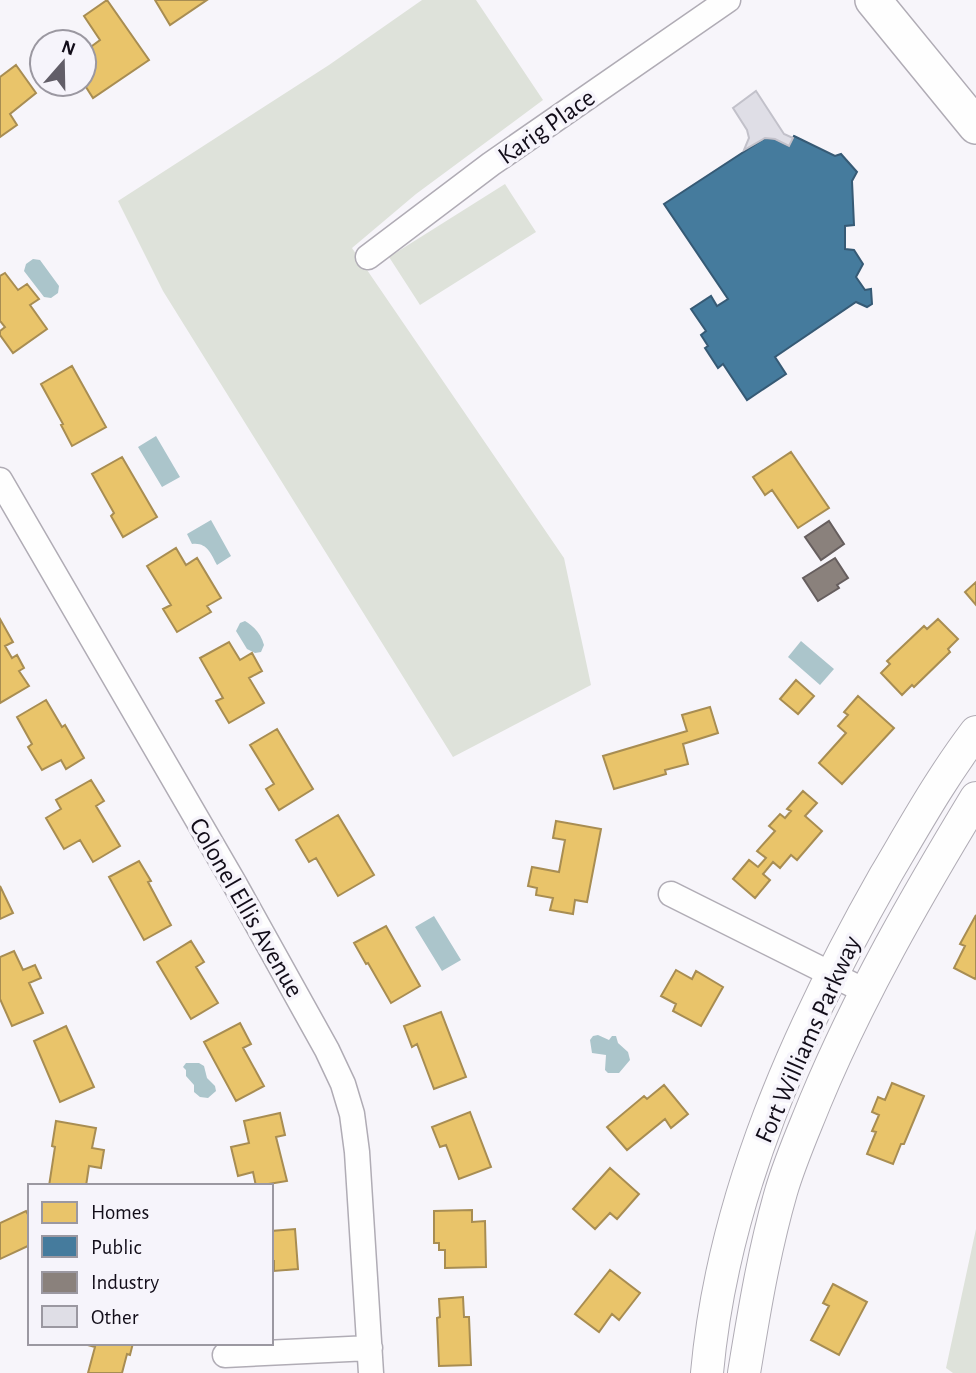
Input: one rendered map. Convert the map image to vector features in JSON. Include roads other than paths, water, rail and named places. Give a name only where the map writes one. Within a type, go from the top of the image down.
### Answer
[{"type":"main road","points":[[873,0],[976,126]]},
{"type":"street","name":"Karig Place","points":[[368,257],[492,164],[728,0]]},
{"type":"street","name":"Colonel Ellis Avenue","points":[[0,480],[240,893],[343,1084],[352,1114],[357,1152],[371,1373]]},
{"type":"street","name":"Fort Williams Parkway","points":[[707,1373],[709,1345],[727,1252],[743,1193],[782,1082],[831,974],[948,768],[976,732]]},
{"type":"street","name":"Fort Williams Parkway","points":[[744,1373],[754,1310],[782,1190],[823,1084],[865,991],[976,799]]},
{"type":"street","points":[[671,894],[865,991]]},
{"type":"street","points":[[225,1355],[370,1348]]},
{"type":"water","points":[[33,259],[40,260],[59,286],[58,293],[51,298],[44,297],[24,271],[26,264]]},
{"type":"water","points":[[156,436],[180,477],[162,487],[138,447]]},
{"type":"water","points":[[211,520],[231,556],[217,565],[208,550],[201,545],[192,544],[187,534]]},
{"type":"water","points":[[245,621],[255,628],[261,637],[264,645],[261,652],[255,653],[247,649],[236,631],[240,623]]},
{"type":"water","points":[[801,641],[834,669],[820,685],[788,657]]},
{"type":"water","points":[[434,916],[461,960],[442,971],[415,927]]},
{"type":"water","points":[[598,1035],[609,1040],[616,1036],[618,1043],[628,1052],[630,1060],[619,1073],[608,1073],[605,1070],[606,1055],[592,1053],[590,1040]]},
{"type":"water","points":[[186,1063],[199,1063],[204,1066],[207,1078],[216,1091],[208,1098],[200,1097],[194,1092],[194,1085],[186,1076],[183,1067]]}]
